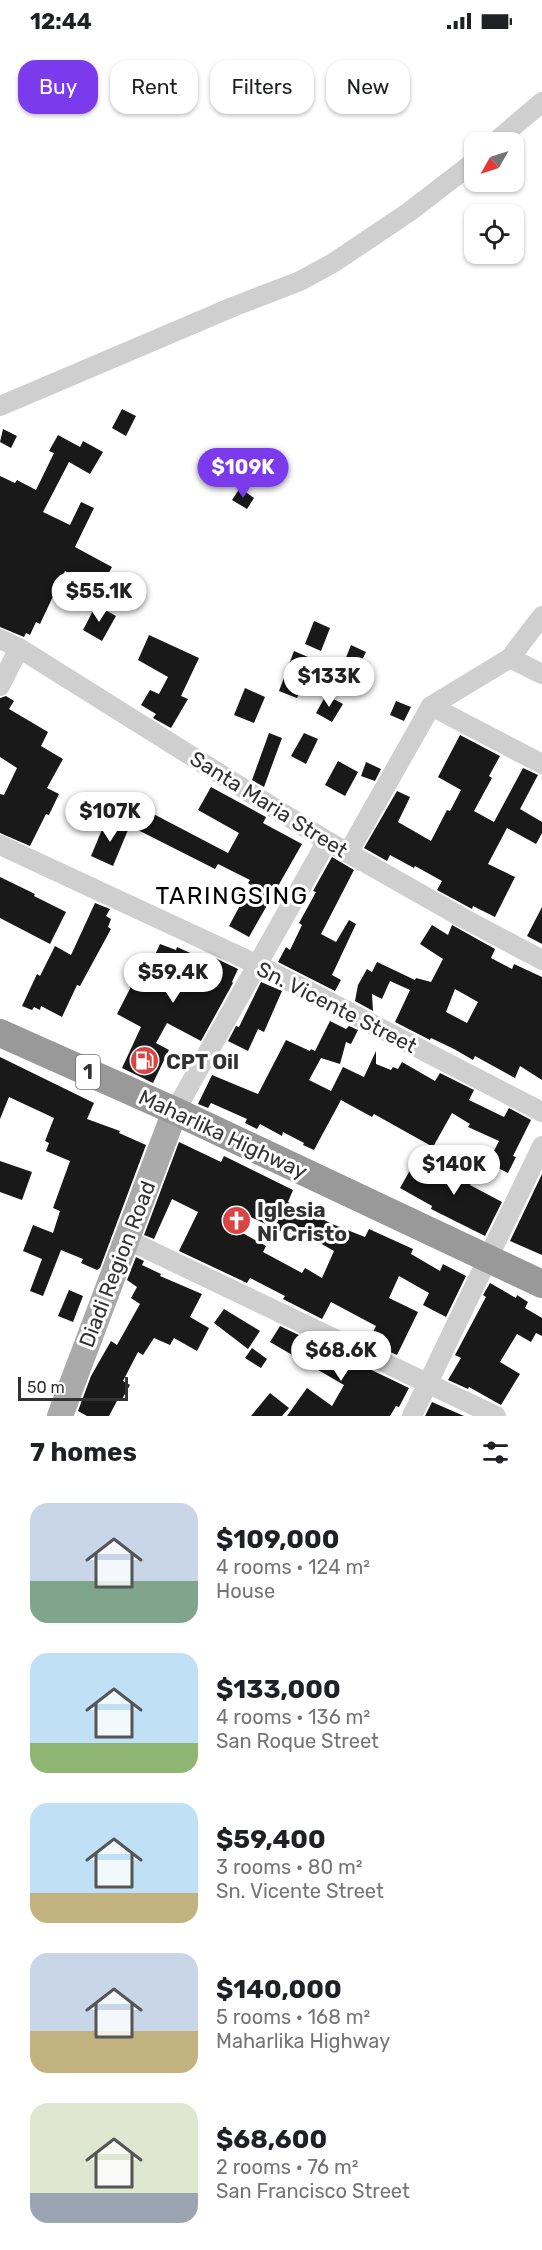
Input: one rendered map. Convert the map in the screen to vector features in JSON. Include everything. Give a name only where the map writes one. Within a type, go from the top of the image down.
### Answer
[{"type":"highway","name":"Maharlika Highway","points":[[0,1033],[176,1112],[542,1284]]},
{"type":"main road","name":"Diadi Region Road","points":[[60,1416],[176,1112]]},
{"type":"street","points":[[507,132],[542,102]]},
{"type":"street","points":[[0,406],[300,281],[333,263],[409,212],[464,170]]},
{"type":"street","points":[[348,853],[431,706],[510,658],[542,616]]},
{"type":"street","name":"Santa Maria Street","points":[[0,639],[19,648],[327,841],[542,960]]},
{"type":"street","points":[[0,687],[19,648]]},
{"type":"street","points":[[510,658],[542,674]]},
{"type":"street","points":[[431,706],[542,764]]},
{"type":"street","points":[[176,1112],[327,841]]},
{"type":"street","name":"Sn. Vicente Street","points":[[0,845],[258,965],[542,1112]]},
{"type":"street","points":[[412,1416],[542,1146]]},
{"type":"street","points":[[126,1239],[496,1416]]},
{"type":"building","points":[[122,409],[136,416],[126,436],[112,428]]},
{"type":"building","points":[[3,429],[17,436],[11,448],[0,442]]},
{"type":"building","points":[[58,435],[80,447],[83,441],[103,452],[90,474],[69,462],[43,512],[70,525],[81,502],[94,508],[75,547],[112,567],[99,591],[65,571],[40,624],[36,622],[30,635],[26,633],[24,637],[0,627],[0,476],[15,483],[17,480],[36,490],[54,453],[49,451]]},
{"type":"building","points":[[240,488],[254,498],[247,509],[232,500]]},
{"type":"building","points":[[96,605],[116,616],[102,641],[83,630]]},
{"type":"building","points":[[314,621],[330,628],[321,651],[305,644]]},
{"type":"building","points":[[149,635],[199,658],[181,696],[188,699],[171,728],[153,718],[156,714],[141,705],[150,690],[159,694],[168,677],[138,660]]},
{"type":"building","points":[[351,645],[366,652],[359,666],[345,660]]},
{"type":"building","points":[[294,651],[308,657],[302,673],[306,675],[297,698],[279,691]]},
{"type":"building","points":[[245,688],[265,697],[254,723],[234,715]]},
{"type":"building","points":[[326,695],[343,704],[332,722],[316,713]]},
{"type":"building","points":[[6,696],[14,701],[9,709],[48,732],[41,746],[63,759],[47,788],[59,794],[30,846],[0,833],[0,794],[4,795],[17,768],[0,757],[0,698]]},
{"type":"building","points":[[396,701],[411,707],[404,721],[390,715]]},
{"type":"building","points":[[269,733],[282,738],[264,787],[252,780]]},
{"type":"building","points":[[304,733],[318,739],[306,764],[291,756]]},
{"type":"building","points":[[460,735],[500,756],[489,776],[492,778],[474,811],[494,822],[523,768],[538,775],[520,809],[542,822],[542,833],[536,844],[507,828],[488,864],[515,877],[495,917],[473,906],[472,909],[437,890],[442,881],[415,866],[414,868],[390,855],[387,861],[364,848],[397,791],[410,797],[398,822],[431,841],[447,810],[450,811],[461,790],[438,777]]},
{"type":"building","points":[[338,761],[358,772],[345,796],[325,785]]},
{"type":"building","points":[[366,762],[381,769],[375,781],[361,776]]},
{"type":"building","points":[[211,787],[266,817],[263,823],[302,844],[249,937],[229,926],[251,885],[248,883],[250,880],[218,864],[215,869],[134,828],[144,809],[228,853],[239,833],[198,810]]},
{"type":"building","points":[[106,820],[128,830],[113,866],[91,856]]},
{"type":"building","points":[[332,857],[354,870],[321,934],[336,942],[349,920],[356,924],[332,975],[341,980],[335,991],[278,962],[286,947],[290,950],[302,925],[299,923],[316,892],[313,891]]},
{"type":"building","points":[[0,877],[66,912],[50,944],[0,918]]},
{"type":"building","points":[[95,903],[110,909],[106,916],[111,919],[108,927],[111,929],[80,986],[77,985],[62,1017],[41,1006],[40,1010],[34,1007],[32,1010],[22,1006],[37,974],[40,976],[55,946],[71,955]]},
{"type":"building","points":[[542,907],[542,944],[527,936]]},
{"type":"building","points":[[432,925],[448,935],[452,925],[495,949],[491,958],[512,969],[514,964],[542,977],[542,1080],[520,1066],[515,1078],[475,1056],[473,1060],[395,1022],[410,990],[390,981],[382,999],[372,994],[373,1011],[355,1001],[358,985],[367,969],[372,972],[377,962],[415,980],[416,978],[431,982],[443,959],[420,944]],"holes":[[[455,989],[478,1002],[467,1023],[446,1012]]]},
{"type":"building","points":[[160,944],[176,950],[177,947],[208,961],[211,956],[238,969],[233,983],[201,1041],[167,1023],[156,1043],[169,1050],[153,1083],[122,1068],[141,1027],[117,1014],[138,973],[145,977]]},
{"type":"building","points":[[261,982],[282,991],[264,1032],[258,1029],[248,1051],[228,1041],[236,1026],[239,1027]]},
{"type":"building","points":[[330,1021],[346,1029],[349,1026],[358,1030],[351,1044],[346,1042],[340,1064],[321,1058],[309,1080],[331,1091],[343,1067],[364,1077],[376,1051],[376,1064],[391,1070],[393,1067],[398,1069],[402,1062],[435,1081],[440,1073],[474,1090],[469,1100],[504,1117],[509,1108],[531,1120],[513,1156],[516,1157],[508,1173],[488,1163],[499,1141],[468,1127],[470,1124],[452,1113],[433,1147],[374,1114],[372,1117],[341,1100],[314,1150],[283,1132],[282,1136],[260,1124],[257,1129],[245,1123],[247,1119],[211,1103],[208,1108],[198,1104],[212,1075],[258,1094],[286,1040],[315,1051]]},
{"type":"building","points":[[0,1057],[94,1103],[87,1119],[120,1131],[119,1133],[146,1145],[100,1268],[97,1270],[81,1263],[83,1259],[61,1250],[43,1296],[30,1291],[42,1259],[23,1251],[33,1225],[53,1233],[60,1211],[53,1208],[70,1161],[46,1151],[49,1143],[45,1141],[54,1118],[9,1097],[0,1119]]},
{"type":"building","points":[[179,1142],[221,1162],[224,1156],[293,1190],[288,1202],[332,1224],[365,1237],[369,1229],[413,1249],[411,1254],[440,1271],[443,1264],[466,1276],[446,1317],[423,1305],[429,1293],[399,1276],[389,1298],[418,1312],[397,1355],[368,1342],[376,1326],[331,1302],[322,1319],[283,1299],[285,1296],[250,1278],[247,1283],[179,1251],[198,1212],[172,1199],[154,1239],[144,1235]],"holes":[[[238,1211],[301,1241],[304,1234],[334,1251],[322,1278],[305,1268],[302,1273],[263,1252],[266,1246],[230,1226]]]},
{"type":"building","points":[[0,1161],[32,1172],[22,1200],[0,1192]]},
{"type":"building","points":[[456,1162],[476,1173],[470,1185],[502,1202],[485,1236],[431,1209],[432,1206],[400,1188],[414,1163],[430,1172],[432,1168],[449,1176]]},
{"type":"building","points":[[542,1174],[542,1255],[510,1241]]},
{"type":"building","points":[[136,1257],[144,1261],[142,1265],[161,1274],[160,1276],[202,1294],[190,1317],[209,1328],[197,1351],[174,1338],[170,1345],[154,1338],[143,1355],[138,1352],[123,1381],[130,1385],[121,1401],[118,1399],[109,1416],[87,1416],[78,1411],[91,1376],[111,1341],[117,1345],[140,1304],[131,1298],[137,1287],[127,1280]]},
{"type":"building","points":[[490,1283],[528,1302],[525,1308],[542,1318],[542,1336],[536,1333],[531,1342],[517,1334],[500,1362],[520,1374],[501,1405],[469,1387],[468,1389],[448,1380],[461,1358],[455,1355],[486,1297],[483,1295]]},
{"type":"building","points":[[69,1290],[83,1296],[73,1322],[58,1316]]},
{"type":"building","points":[[224,1309],[260,1331],[248,1349],[214,1323]]},
{"type":"building","points":[[280,1326],[409,1388],[399,1407],[396,1406],[390,1416],[287,1416],[307,1388],[332,1406],[344,1385],[270,1342]]},
{"type":"building","points":[[252,1348],[267,1359],[261,1368],[245,1358]]},
{"type":"building","points":[[270,1393],[289,1408],[282,1416],[251,1416]]},
{"type":"building","points":[[432,1402],[464,1416],[425,1416]]},
{"type":"place","name":"CPT Oil","points":[[145,1061]]},
{"type":"place","name":"Iglesia Ni Cristo","points":[[236,1221]]},
{"type":"district","name":"TARINGSING","points":[[232,896]]}]
